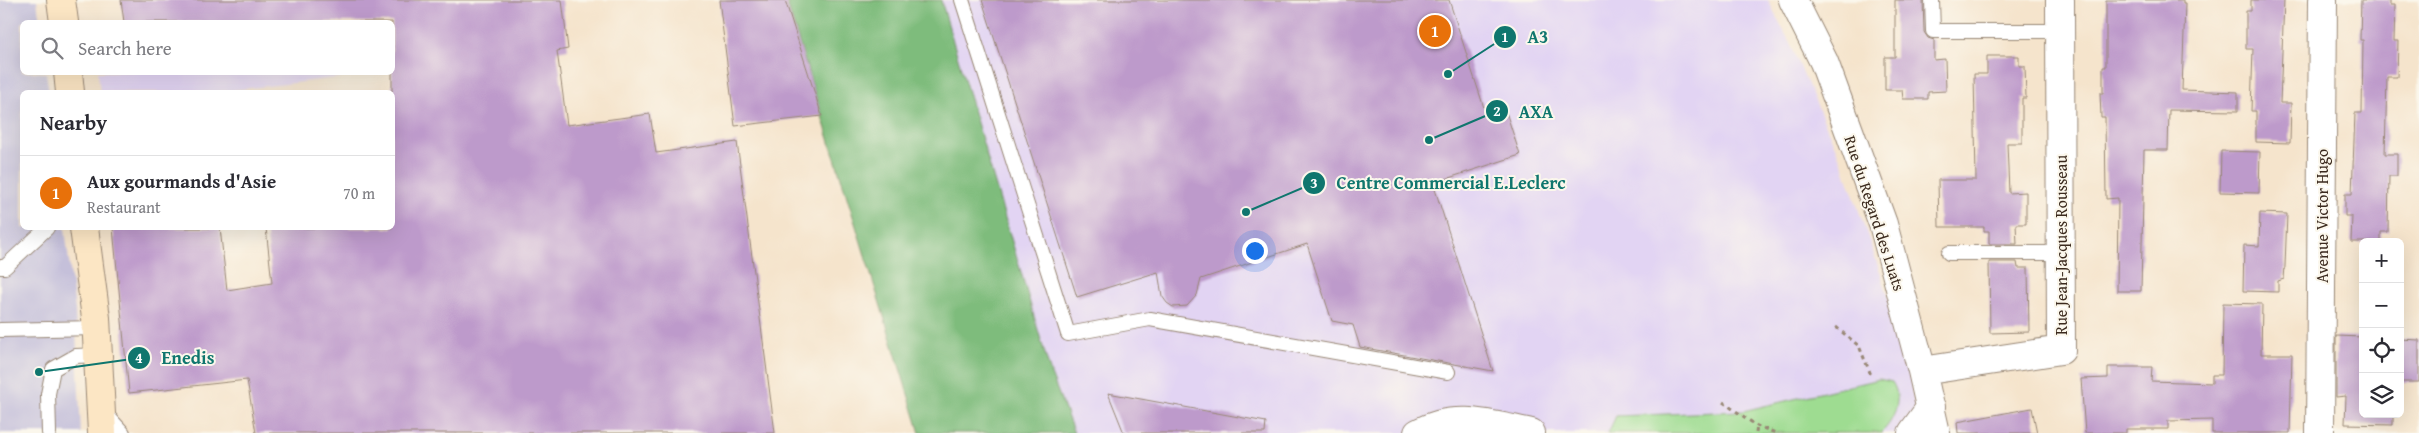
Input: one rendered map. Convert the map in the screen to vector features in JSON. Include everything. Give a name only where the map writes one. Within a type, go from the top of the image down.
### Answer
[{"type":"street","points":[[61,0],[64,20]]},
{"type":"street","name":"Rue du Regard des Luats","points":[[1793,0],[1824,62],[1883,224],[1922,371],[1936,433]]},
{"type":"street","name":"Rue Jean-Jacques Rousseau","points":[[1922,371],[2062,350],[2060,0]]},
{"type":"street","name":"Avenue Victor Hugo","points":[[2320,433],[2323,0]]},
{"type":"street","points":[[68,75],[70,90]]},
{"type":"street","points":[[84,230],[96,328],[101,421]]},
{"type":"street","points":[[1912,433],[1931,407]]},
{"type":"street","points":[[1418,433],[1434,424],[1472,421],[1531,433]]},
{"type":"lane","points":[[962,0],[1068,334],[1150,319],[1448,372]]},
{"type":"lane","points":[[1932,0],[1933,31],[2060,32]]},
{"type":"lane","points":[[0,268],[6,267],[45,230]]},
{"type":"lane","points":[[1949,253],[2062,253]]},
{"type":"lane","points":[[0,330],[96,328]]},
{"type":"lane","points":[[49,433],[48,394],[53,369],[76,356],[98,355]]},
{"type":"lane","points":[[101,421],[122,433]]},
{"type":"path","points":[[1836,327],[1859,346],[1871,375]]},
{"type":"path","points":[[1723,402],[1757,426],[1776,433]]},
{"type":"path","points":[[1756,433],[1757,426]]},
{"type":"shaded area","points":[[0,0],[37,0],[40,20],[20,20],[20,75],[46,75],[49,90],[20,90],[20,230],[65,230],[75,310],[81,433],[0,433]]},
{"type":"shaded area","points":[[941,0],[1768,0],[1789,41],[1843,165],[1904,341],[1919,433],[1074,433],[1051,374]]},
{"type":"shaded area","points":[[98,75],[362,75],[233,90],[100,90]]},
{"type":"green space","points":[[786,0],[941,0],[1051,374],[1074,433],[920,433]]},
{"type":"green space","points":[[1879,379],[1892,382],[1897,395],[1894,415],[1881,433],[1608,433],[1616,416],[1743,411]]},
{"type":"building","points":[[121,0],[562,0],[568,49],[557,51],[567,125],[650,114],[656,153],[737,142],[775,433],[256,433],[247,380],[129,393],[113,230],[220,230],[227,290],[272,283],[266,230],[395,230],[395,90],[392,90],[392,75],[395,75],[395,20],[124,20]]},
{"type":"building","points":[[719,0],[785,0],[822,116],[735,126]]},
{"type":"building","points":[[982,0],[1449,0],[1487,117],[1506,112],[1520,155],[1433,183],[1493,371],[1360,347],[1353,325],[1332,321],[1307,244],[1201,279],[1197,295],[1187,306],[1173,307],[1167,303],[1162,296],[1158,272],[1077,297]]},
{"type":"building","points":[[1895,0],[1923,0],[1924,32],[1928,38],[1934,40],[1934,60],[1945,59],[1946,91],[1928,92],[1928,99],[1903,99],[1902,90],[1885,90],[1885,57],[1895,57]]},
{"type":"building","points":[[2106,0],[2183,0],[2183,3],[2185,3],[2182,90],[2238,92],[2238,111],[2169,110],[2168,150],[2144,150],[2141,291],[2117,291],[2118,198],[2106,199],[2105,117],[2101,117],[2100,93],[2103,93],[2103,67],[2106,67]]},
{"type":"building","points":[[2251,0],[2284,0],[2280,103],[2291,103],[2290,143],[2256,142],[2256,111],[2251,111],[2253,49],[2246,49],[2246,11],[2251,11]]},
{"type":"building","points":[[2361,0],[2390,0],[2390,5],[2395,5],[2394,41],[2398,41],[2397,77],[2387,77],[2385,154],[2397,154],[2397,176],[2389,176],[2388,232],[2381,232],[2381,238],[2359,238],[2359,242],[2351,242],[2352,216],[2345,216],[2345,194],[2352,194],[2355,113],[2362,113],[2363,40],[2360,40]]},
{"type":"building","points":[[1987,56],[2019,56],[2019,66],[2025,66],[2026,98],[2022,98],[2022,143],[2007,143],[2009,193],[2026,192],[2026,224],[2016,224],[2017,244],[1989,244],[1989,231],[1984,231],[1984,227],[1939,227],[1938,180],[1976,180],[1974,74],[1987,74]]},
{"type":"building","points":[[2221,151],[2260,152],[2259,193],[2220,192]]},
{"type":"building","points":[[2260,213],[2287,214],[2284,279],[2278,281],[2278,292],[2243,291],[2244,245],[2259,246]]},
{"type":"building","points":[[1989,262],[2017,262],[2018,268],[2028,268],[2029,332],[1990,333]]},
{"type":"building","points":[[2223,303],[2262,304],[2261,354],[2292,354],[2290,433],[2212,433],[2212,420],[2168,421],[2168,429],[2126,429],[2126,433],[2085,433],[2081,379],[2108,378],[2108,367],[2152,367],[2151,381],[2212,383],[2212,375],[2222,375]]},
{"type":"building","points":[[2336,336],[2359,337],[2359,418],[2393,418],[2393,425],[2345,424],[2346,396],[2336,397]]},
{"type":"building","points":[[2404,339],[2419,340],[2419,382],[2404,382]]},
{"type":"building","points":[[1108,393],[1266,422],[1265,433],[1124,433]]},
{"type":"building","points":[[2032,408],[2037,433],[1958,433],[1957,422]]},
{"type":"place","name":"Aux gourmands d'Asie","points":[[1435,31]]},
{"type":"place","name":"A3","points":[[1448,74]]},
{"type":"place","name":"AXA","points":[[1429,140]]},
{"type":"place","name":"Centre Commercial E.Leclerc","points":[[1246,212]]},
{"type":"place","name":"Enedis","points":[[39,372]]}]
